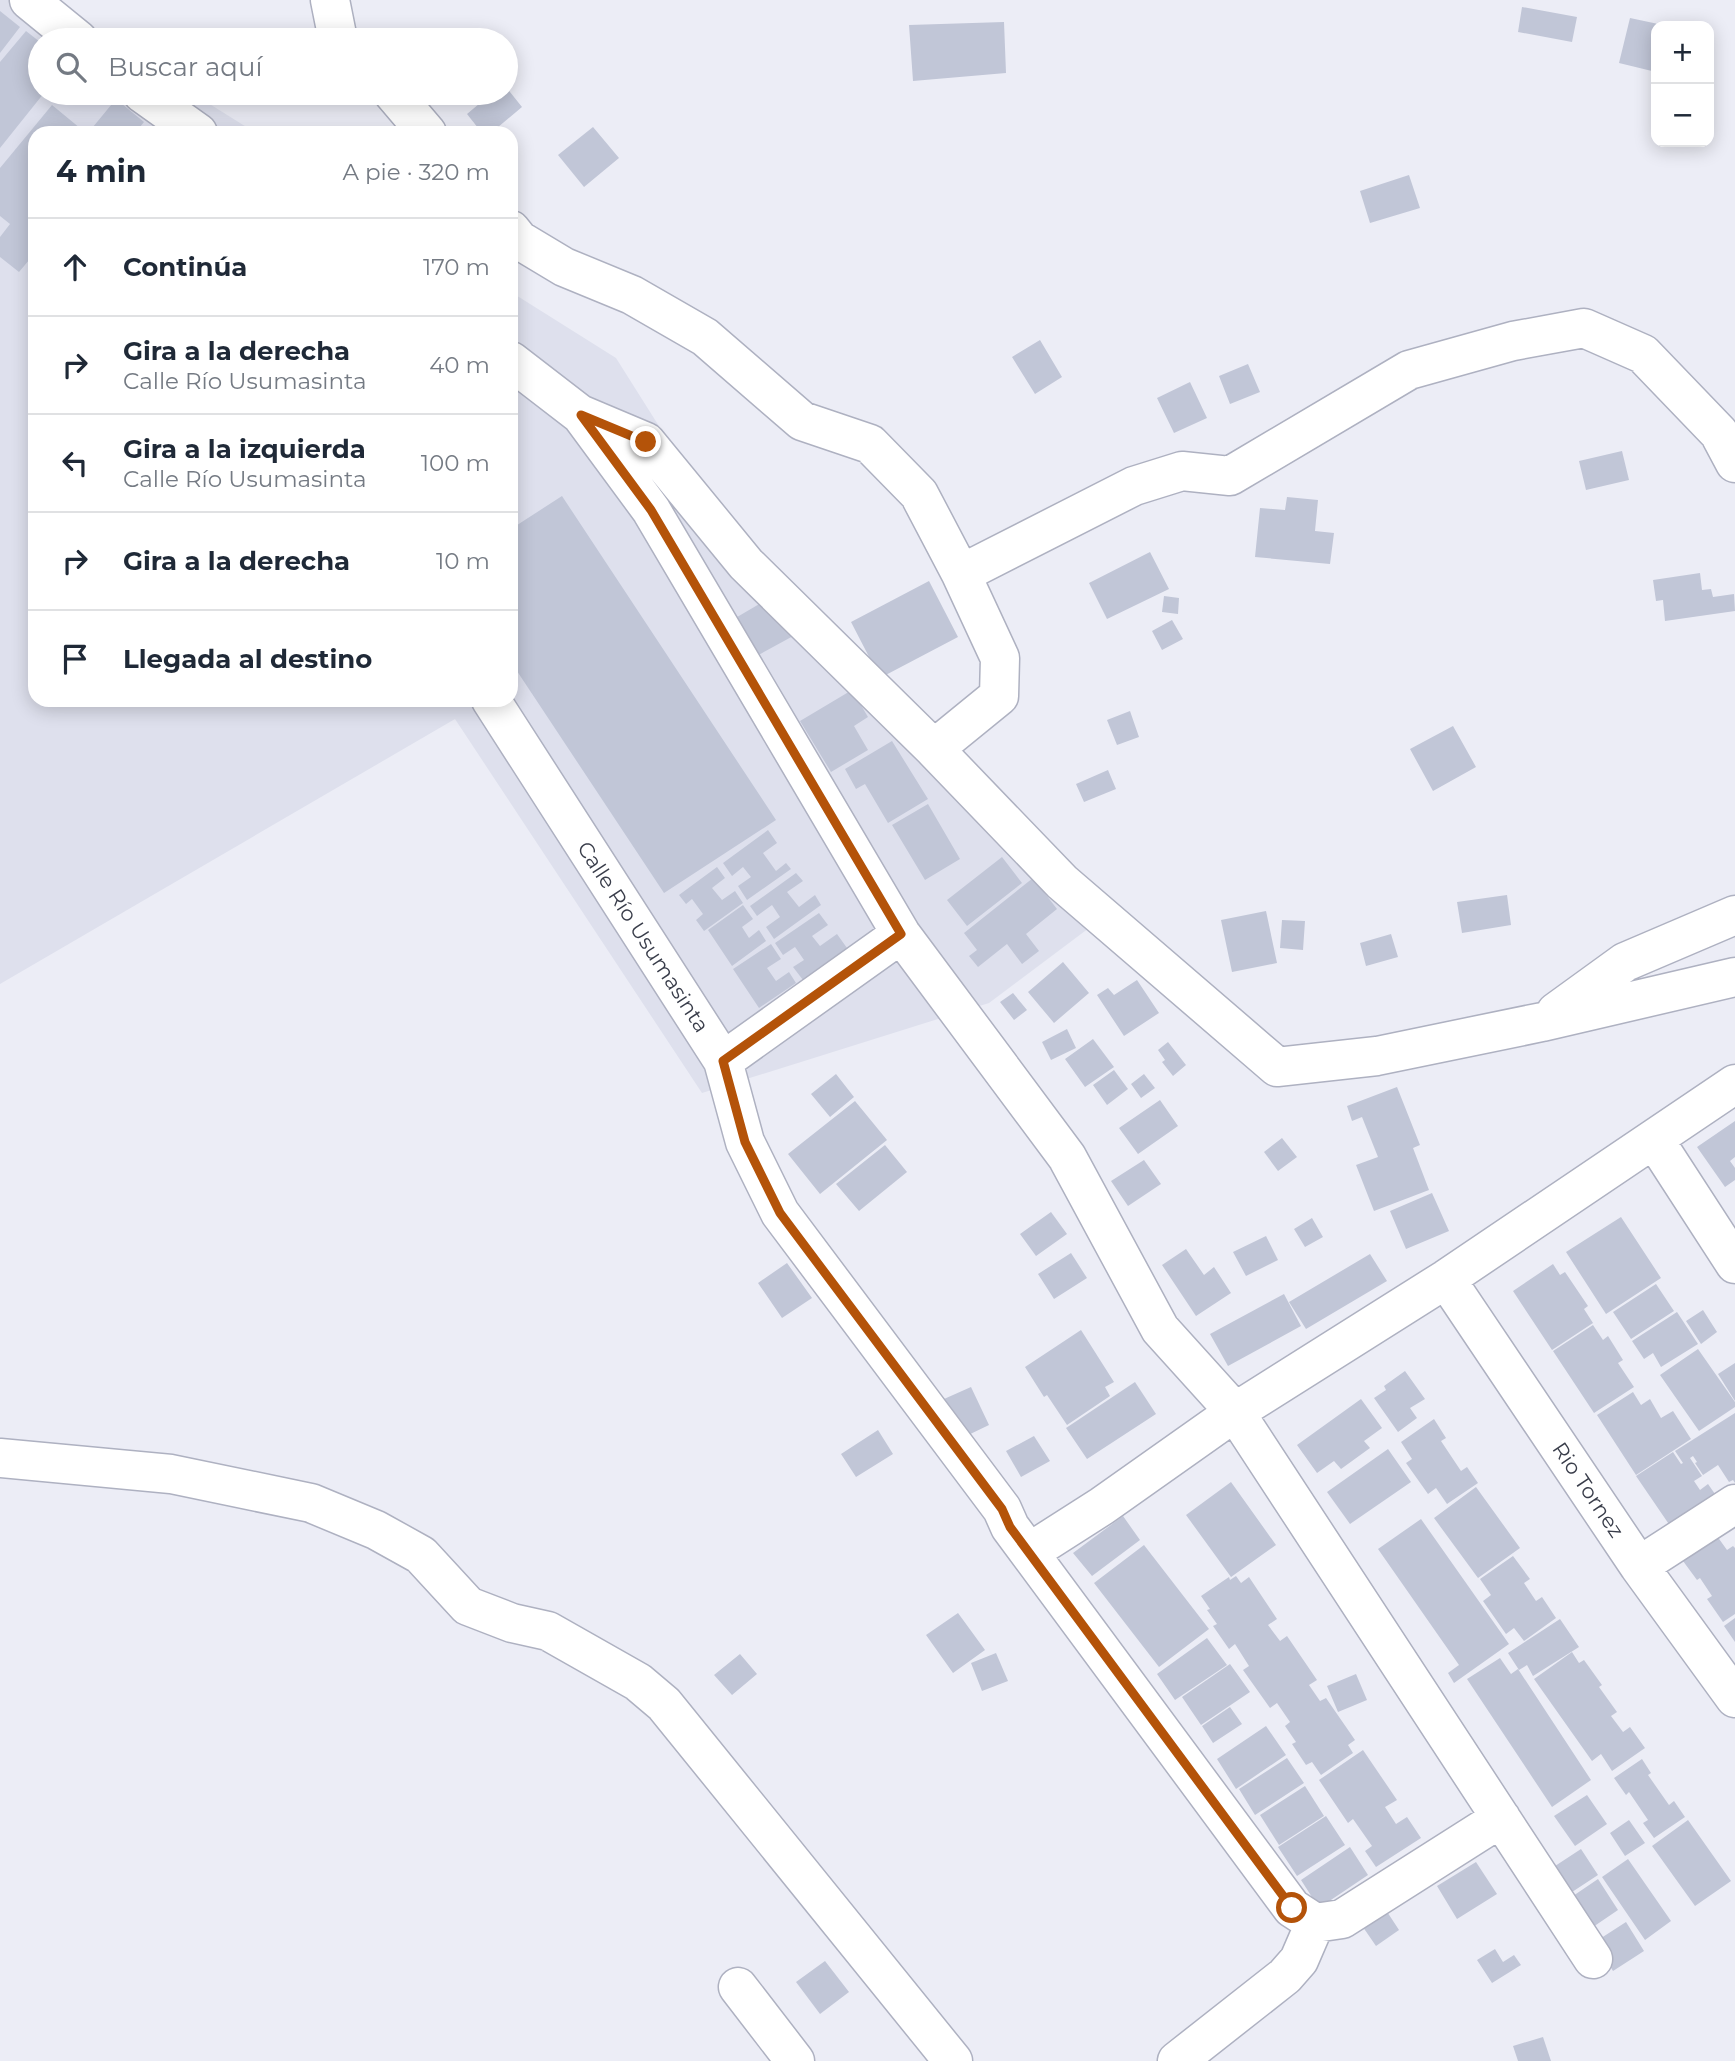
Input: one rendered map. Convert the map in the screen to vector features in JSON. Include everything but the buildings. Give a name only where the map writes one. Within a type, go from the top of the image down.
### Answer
[{"type":"street","points":[[29,0],[63,28]]},
{"type":"street","points":[[330,0],[336,28]]},
{"type":"street","points":[[159,105],[188,126]]},
{"type":"street","points":[[404,105],[422,126]]},
{"type":"street","points":[[518,239],[564,267],[632,295],[705,337],[802,421],[870,444],[919,494],[961,574],[1000,658],[999,696],[934,748]]},
{"type":"street","points":[[961,574],[1134,486],[1182,471],[1230,476],[1409,370],[1513,341],[1584,328],[1643,354],[1719,433],[1735,463]]},
{"type":"street","points":[[518,366],[581,415],[646,442],[746,564],[934,748],[1062,882],[1277,1067],[1377,1056],[1542,1022],[1735,977]]},
{"type":"street","points":[[581,415],[651,510],[901,934],[1067,1157],[1160,1329],[1235,1412],[1593,1959]]},
{"type":"street","name":"Calle Río Usumasinta","points":[[495,707],[723,1061],[745,1142],[780,1213],[1002,1509],[1010,1527],[1292,1908],[1315,1923]]},
{"type":"street","points":[[1542,1022],[1625,962],[1735,915]]},
{"type":"street","points":[[723,1061],[901,934]]},
{"type":"street","points":[[1030,1552],[1102,1506],[1235,1412],[1446,1279],[1735,1084]]},
{"type":"street","points":[[1654,1139],[1735,1264]]},
{"type":"street","name":"Rio Tornez","points":[[1446,1279],[1639,1566],[1735,1698]]},
{"type":"street","points":[[0,1458],[171,1474],[311,1503],[376,1530],[421,1555],[468,1606],[512,1623],[548,1631],[638,1682],[664,1704],[953,2061]]},
{"type":"street","points":[[1639,1566],[1735,1503]]},
{"type":"street","points":[[1177,2061],[1284,1976],[1299,1960],[1315,1923],[1342,1919],[1501,1818]]},
{"type":"street","points":[[738,1987],[796,2061]]},
{"type":"shaded area","points":[[0,0],[43,0],[88,28],[28,28],[28,105],[211,105],[245,126],[28,126],[28,707],[518,707],[518,296],[616,358],[746,564],[1093,925],[989,1003],[702,1093],[455,719],[0,984]]},
{"type":"route","points":[[646,442],[581,415],[651,510],[901,934],[723,1061],[745,1142],[780,1213],[1002,1509],[1010,1527],[1292,1908]]}]
